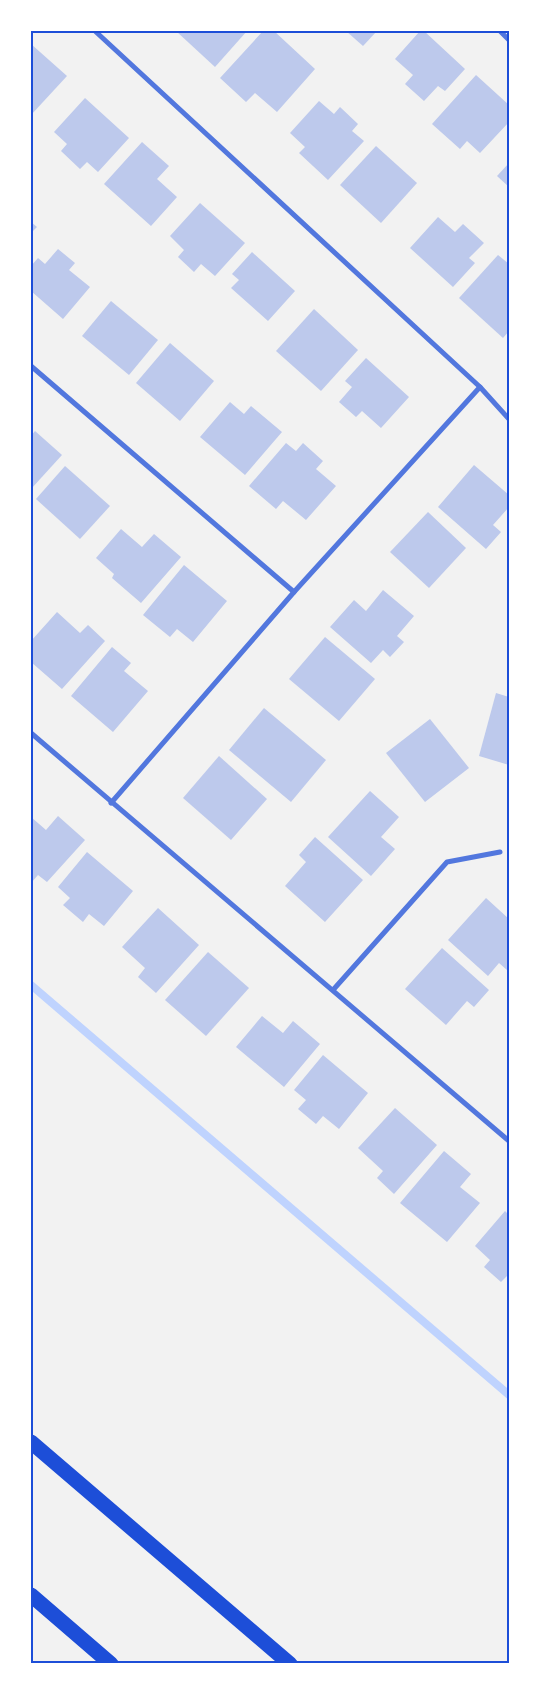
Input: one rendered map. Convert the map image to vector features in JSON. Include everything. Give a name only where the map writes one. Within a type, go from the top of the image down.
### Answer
[{"type":"highway","points":[[31,1442],[290,1664]]},
{"type":"highway","points":[[31,1595],[111,1664]]},
{"type":"street","points":[[95,31],[480,387],[509,419]]},
{"type":"street","points":[[500,31],[509,40]]},
{"type":"street","points":[[31,366],[294,592]]},
{"type":"street","points":[[111,803],[294,592],[480,387]]},
{"type":"street","points":[[31,733],[509,1141]]},
{"type":"street","points":[[333,990],[447,862],[500,852]]},
{"type":"building","points":[[176,31],[247,31],[215,67]]},
{"type":"building","points":[[263,31],[274,31],[315,69],[277,112],[255,93],[246,102],[220,78]]},
{"type":"building","points":[[346,31],[377,31],[363,46]]},
{"type":"building","points":[[420,31],[424,31],[465,69],[445,91],[438,86],[424,101],[405,84],[413,75],[395,59]]},
{"type":"building","points":[[31,44],[67,76],[31,115]]},
{"type":"building","points":[[476,75],[509,105],[509,122],[480,153],[467,141],[460,149],[432,124]]},
{"type":"building","points":[[85,98],[129,138],[98,172],[87,162],[80,169],[61,151],[67,144],[54,132]]},
{"type":"building","points":[[319,101],[334,114],[340,107],[358,124],[352,131],[364,141],[328,180],[299,153],[305,147],[290,133]]},
{"type":"building","points":[[142,142],[169,166],[157,179],[177,197],[151,226],[104,184]]},
{"type":"building","points":[[376,146],[417,183],[381,223],[340,185]]},
{"type":"building","points":[[509,163],[509,187],[497,176]]},
{"type":"building","points":[[200,203],[245,243],[215,276],[201,264],[194,272],[178,257],[184,250],[170,236]]},
{"type":"building","points":[[438,217],[455,232],[463,224],[484,243],[469,258],[475,263],[453,287],[410,248]]},
{"type":"building","points":[[31,222],[37,227],[31,233]]},
{"type":"building","points":[[58,249],[75,263],[69,270],[90,287],[63,319],[31,291],[31,266],[38,258],[45,264]]},
{"type":"building","points":[[252,252],[295,291],[268,321],[231,288],[239,280],[232,274]]},
{"type":"building","points":[[498,255],[509,264],[509,331],[503,338],[459,298]]},
{"type":"building","points":[[111,301],[158,340],[129,375],[82,336]]},
{"type":"building","points":[[314,309],[358,350],[321,391],[276,351]]},
{"type":"building","points":[[170,343],[214,381],[180,421],[136,383]]},
{"type":"building","points":[[366,358],[409,397],[381,428],[362,411],[356,417],[339,402],[352,387],[345,381]]},
{"type":"building","points":[[230,402],[244,414],[251,406],[282,432],[245,475],[200,437]]},
{"type":"building","points":[[35,431],[62,455],[31,489],[31,436]]},
{"type":"building","points":[[286,443],[296,451],[303,443],[323,461],[316,469],[336,486],[306,520],[283,501],[276,509],[249,486]]},
{"type":"building","points":[[474,465],[509,495],[509,507],[493,525],[501,532],[486,549],[438,507]]},
{"type":"building","points":[[65,466],[110,506],[80,539],[36,499]]},
{"type":"building","points":[[428,512],[466,548],[429,588],[390,552]]},
{"type":"building","points":[[121,529],[142,547],[154,534],[181,557],[141,603],[112,578],[114,574],[96,558]]},
{"type":"building","points":[[184,565],[227,601],[193,642],[177,629],[170,637],[143,615]]},
{"type":"building","points":[[383,590],[414,616],[397,636],[404,642],[390,657],[383,650],[371,663],[330,627],[354,600],[366,611]]},
{"type":"building","points":[[57,612],[80,633],[88,625],[105,641],[62,689],[31,662],[31,641]]},
{"type":"building","points":[[325,637],[375,679],[339,721],[289,679]]},
{"type":"building","points":[[112,647],[131,663],[124,671],[148,691],[113,732],[71,696]]},
{"type":"building","points":[[496,693],[509,697],[509,765],[479,756]]},
{"type":"building","points":[[264,708],[326,760],[291,802],[229,750]]},
{"type":"building","points":[[430,719],[469,768],[425,802],[386,753]]},
{"type":"building","points":[[219,756],[267,799],[231,840],[183,798]]},
{"type":"building","points":[[370,791],[399,817],[381,837],[395,849],[371,876],[328,837]]},
{"type":"building","points":[[58,816],[85,840],[47,882],[38,875],[31,883],[31,817],[46,830]]},
{"type":"building","points":[[315,837],[363,880],[325,922],[285,886],[306,862],[299,855]]},
{"type":"building","points":[[87,852],[133,891],[104,926],[89,914],[83,922],[63,905],[70,898],[58,887]]},
{"type":"building","points":[[486,898],[509,919],[509,968],[507,970],[499,963],[488,976],[448,940]]},
{"type":"building","points":[[158,908],[199,945],[156,993],[138,977],[145,968],[122,947]]},
{"type":"building","points":[[442,948],[489,990],[474,1007],[467,1001],[446,1025],[405,989]]},
{"type":"building","points":[[208,952],[249,988],[206,1036],[165,1000]]},
{"type":"building","points":[[262,1016],[283,1033],[293,1021],[320,1044],[284,1087],[236,1047]]},
{"type":"building","points":[[323,1055],[368,1093],[339,1129],[323,1116],[316,1124],[298,1109],[306,1100],[294,1090]]},
{"type":"building","points":[[395,1108],[437,1145],[394,1194],[377,1178],[383,1171],[358,1148]]},
{"type":"building","points":[[444,1151],[471,1174],[460,1187],[480,1203],[447,1242],[400,1203]]},
{"type":"building","points":[[505,1211],[509,1215],[509,1274],[501,1282],[484,1267],[490,1260],[475,1246]]},
{"type":"waterway","points":[[31,985],[509,1395]]}]
